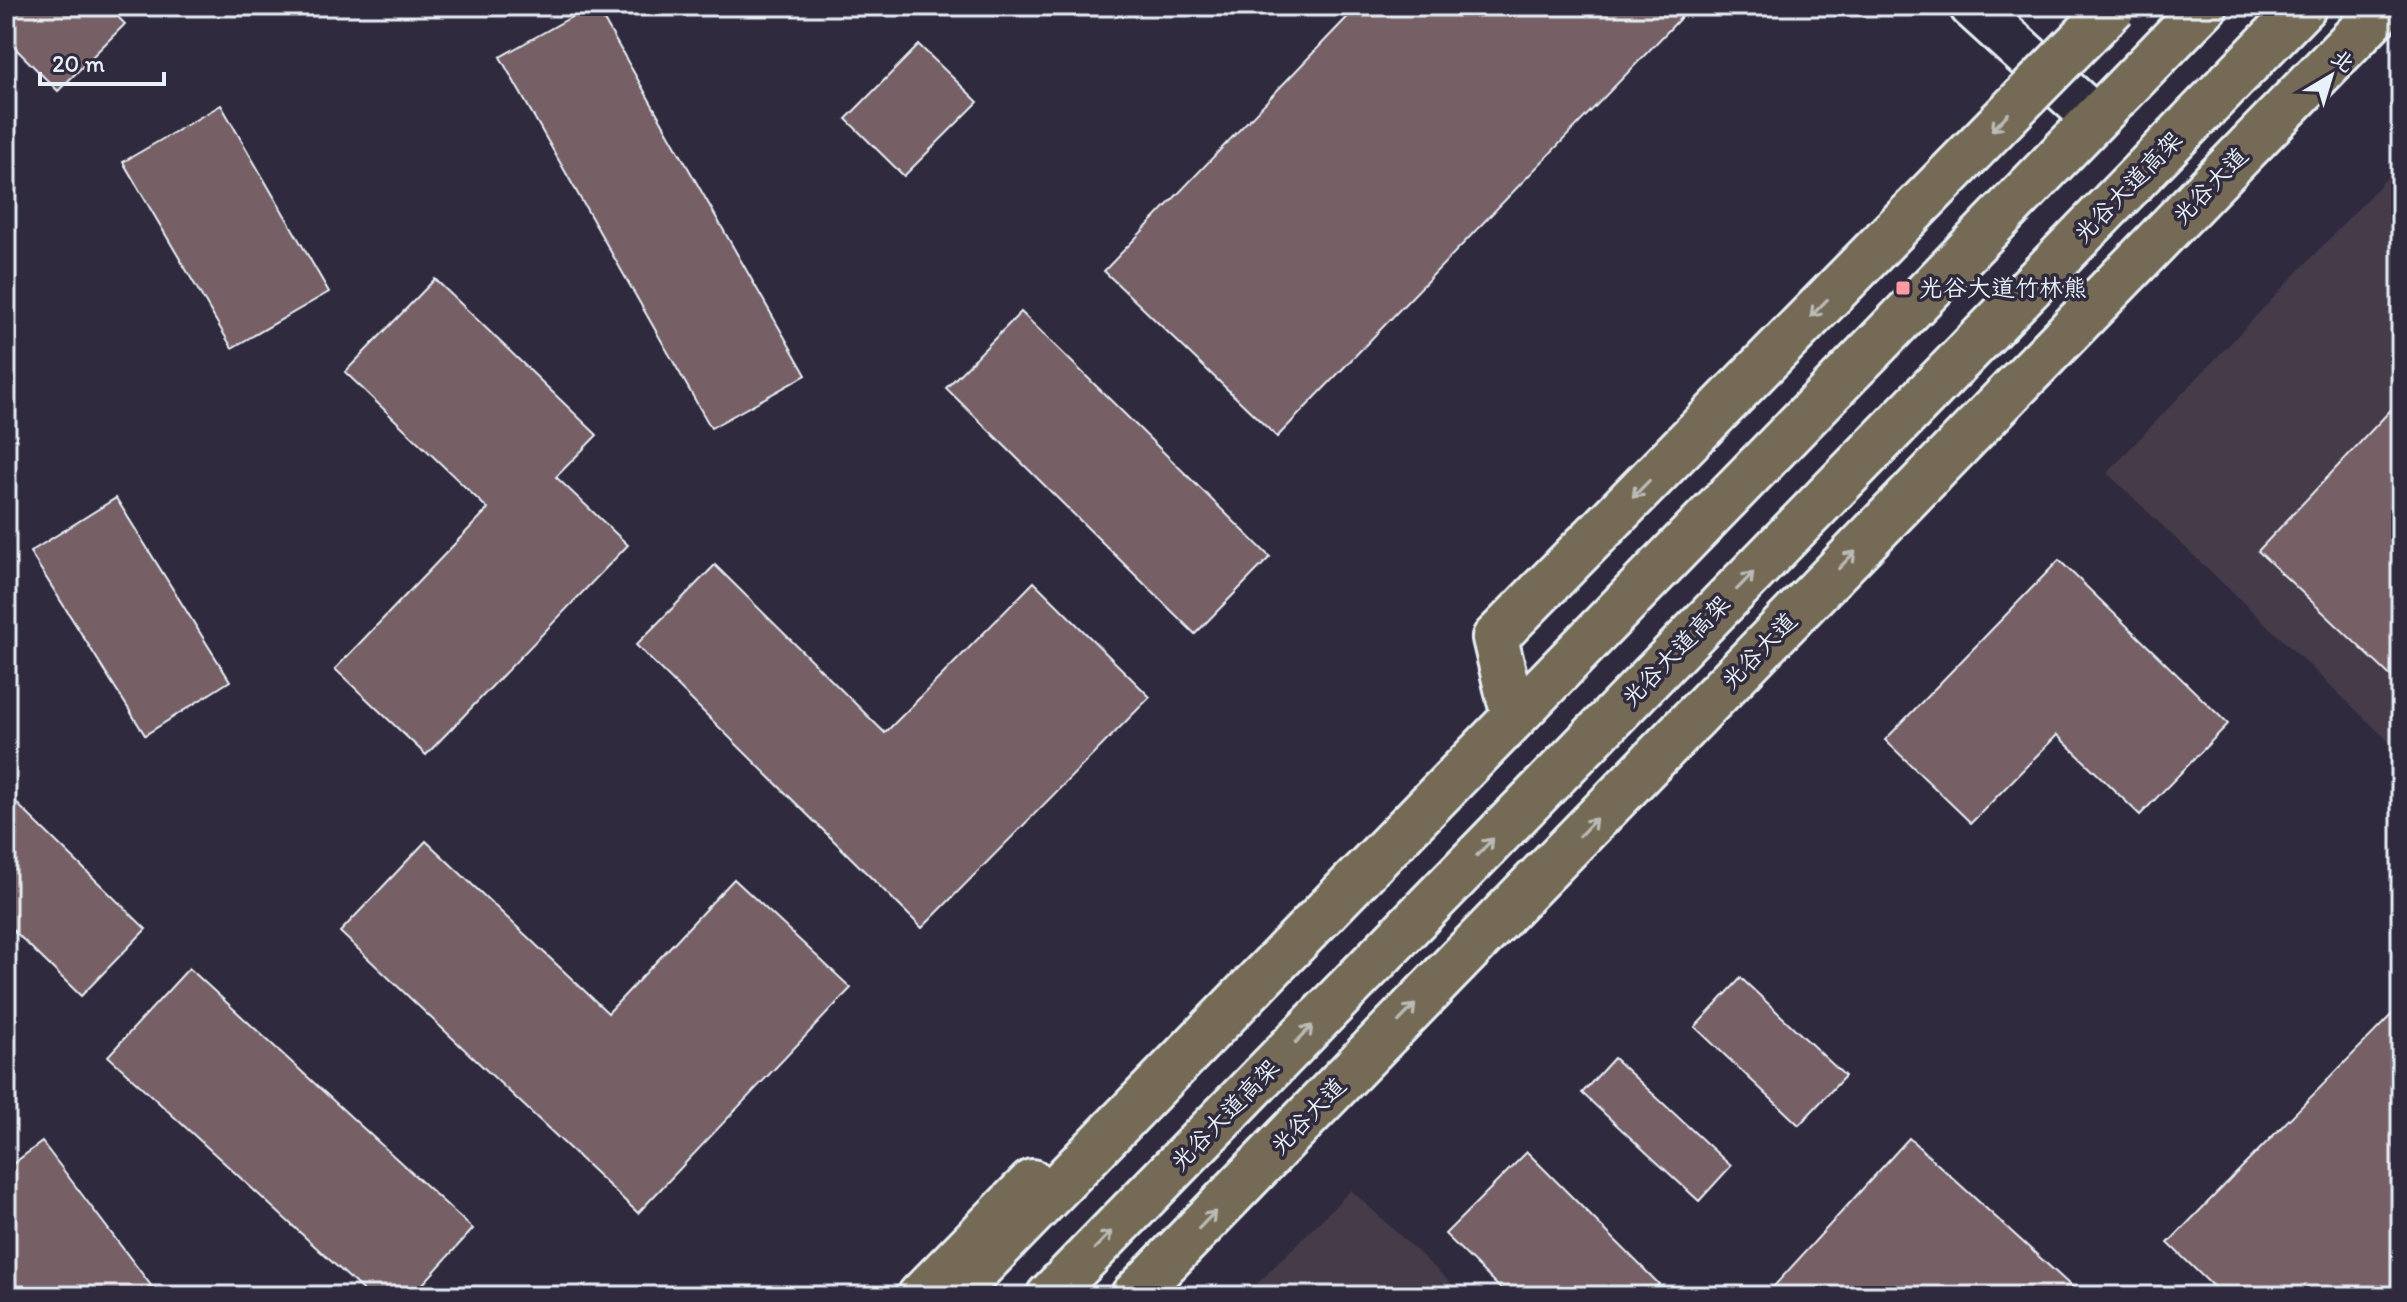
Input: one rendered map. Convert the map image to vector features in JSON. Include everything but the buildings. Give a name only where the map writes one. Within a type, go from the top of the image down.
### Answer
[{"type":"main road","points":[[1510,701],[1495,638],[2114,6]]},
{"type":"main road","points":[[920,1296],[1510,701],[1903,288],[2184,6]]},
{"type":"main road","points":[[952,1296],[2205,6]]},
{"type":"main road","name":"光谷大道高架","points":[[1049,1296],[2304,6]]},
{"type":"main road","name":"光谷大道","points":[[1133,1296],[2385,6]]},
{"type":"street","points":[[1972,6],[2084,108]]},
{"type":"shaded area","points":[[2401,163],[2401,753],[2107,473]]},
{"type":"shaded area","points":[[1351,1190],[1465,1296],[1245,1296]]},
{"type":"place","name":"光谷大道竹林熊","points":[[1903,288]]}]
